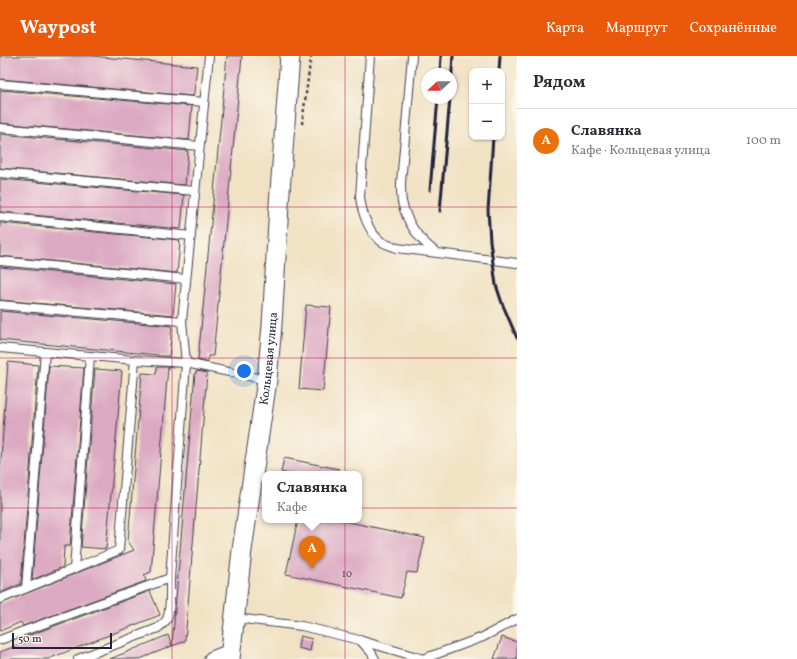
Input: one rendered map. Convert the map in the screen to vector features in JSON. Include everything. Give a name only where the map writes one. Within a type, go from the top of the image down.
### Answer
[{"type":"street","name":"Кольцевая улица","points":[[230,655],[247,511],[267,380],[290,56]]},
{"type":"street","points":[[212,659],[230,655]]},
{"type":"lane","points":[[78,659],[158,628],[167,618],[169,611],[170,578],[186,363],[182,321],[209,56]]},
{"type":"lane","points":[[370,56],[360,196],[362,208],[369,226],[380,241],[397,248],[517,262]]},
{"type":"lane","points":[[412,56],[401,183],[402,200],[405,213],[412,228],[428,247],[437,253]]},
{"type":"lane","points":[[0,84],[204,102]]},
{"type":"lane","points":[[0,128],[199,146]]},
{"type":"lane","points":[[0,173],[195,191]]},
{"type":"lane","points":[[0,217],[190,236]]},
{"type":"lane","points":[[0,261],[186,279]]},
{"type":"lane","points":[[0,305],[182,321]]},
{"type":"lane","points":[[0,351],[45,352],[186,363],[267,380]]},
{"type":"lane","points":[[26,588],[45,352]]},
{"type":"lane","points":[[74,569],[90,356]]},
{"type":"lane","points":[[0,599],[119,550],[135,360]]},
{"type":"lane","points":[[0,640],[170,578]]},
{"type":"lane","points":[[234,618],[302,626],[359,640],[424,659],[483,637],[517,619]]},
{"type":"lane","points":[[359,640],[371,652],[375,659]]},
{"type":"building","points":[[0,56],[92,56],[197,66],[194,92],[193,96],[0,79]]},
{"type":"building","points":[[227,56],[242,56],[213,356],[208,356],[208,362],[198,360]]},
{"type":"building","points":[[0,90],[192,106],[189,140],[0,123]]},
{"type":"building","points":[[0,134],[188,151],[185,185],[0,168]]},
{"type":"building","points":[[0,179],[184,195],[181,229],[0,212]]},
{"type":"building","points":[[0,223],[180,240],[177,273],[0,256]]},
{"type":"building","points":[[0,267],[176,284],[173,315],[0,300]]},
{"type":"building","points":[[306,305],[331,307],[323,391],[299,389]]},
{"type":"building","points":[[0,311],[172,326],[169,356],[0,340]]},
{"type":"building","points":[[8,362],[38,365],[21,584],[0,593],[0,473]]},
{"type":"building","points":[[49,366],[84,368],[70,546],[64,546],[63,567],[32,580]]},
{"type":"building","points":[[157,367],[168,367],[151,572],[144,575],[146,581],[23,626],[21,622],[0,631],[0,604],[134,550],[128,541],[142,373],[156,374]]},
{"type":"building","points":[[95,369],[122,371],[106,549],[81,547]]},
{"type":"building","points":[[197,371],[207,373],[185,641],[172,646],[195,373]]},
{"type":"building","points":[[284,458],[339,469],[339,471],[281,471]]},
{"type":"building","points":[[297,523],[353,523],[425,538],[417,573],[407,572],[401,598],[286,574]]},
{"type":"building","points":[[150,591],[160,615],[48,659],[0,659],[0,652],[29,641],[27,636]]},
{"type":"building","points":[[168,635],[172,646],[140,659],[110,659]]},
{"type":"building","points":[[300,636],[312,639],[310,651],[298,648]]},
{"type":"building","points":[[502,637],[517,642],[517,659],[494,659]]},
{"type":"railway","points":[[440,68],[441,56]]},
{"type":"railway","points":[[452,68],[453,56]]},
{"type":"railway","points":[[499,68],[500,56]]},
{"type":"railway","points":[[430,190],[437,104]]},
{"type":"railway","points":[[440,211],[449,104]]},
{"type":"railway","points":[[493,140],[488,210],[490,241],[496,285],[517,338]]},
{"type":"place","name":"Славянка","points":[[312,569]]}]
